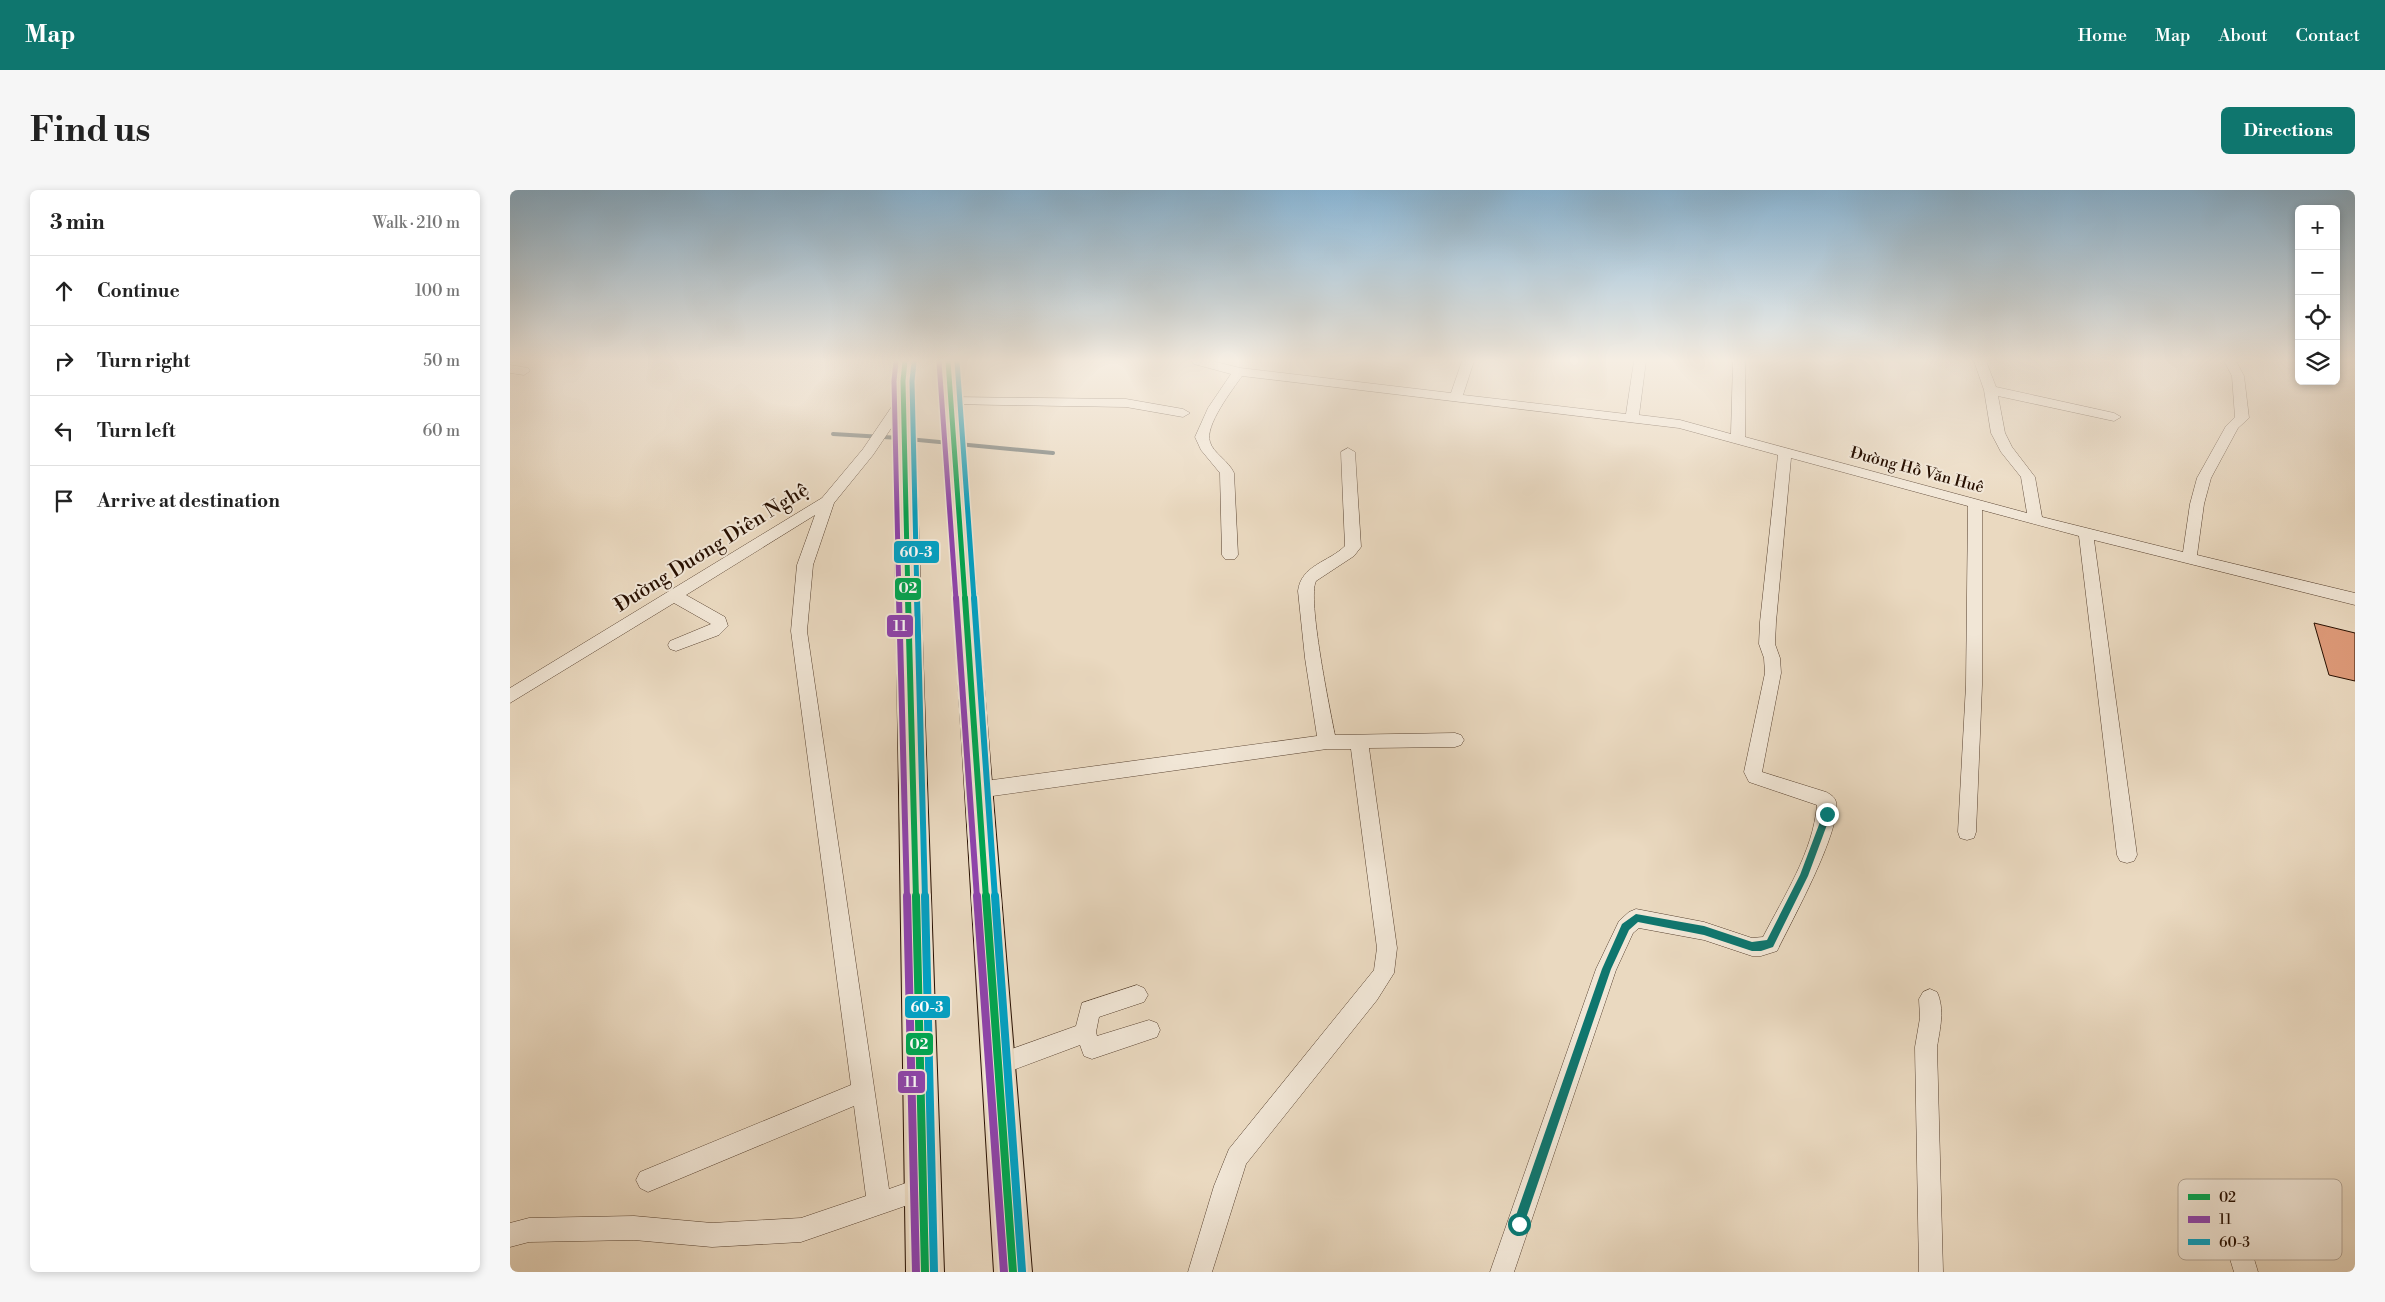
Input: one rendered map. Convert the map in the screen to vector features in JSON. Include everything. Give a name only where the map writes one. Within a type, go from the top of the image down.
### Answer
[{"type":"highway","points":[[902,411],[899,439],[925,1272]]},
{"type":"highway","points":[[950,411],[1013,1272]]},
{"type":"street","points":[[1175,411],[1184,413]]},
{"type":"street","points":[[1214,411],[1201,434],[1203,443],[1225,466],[1227,473],[1230,555]]},
{"type":"street","name":"Đường Hồ Văn Huê","points":[[1584,411],[1680,424],[2086,534],[2355,599]]},
{"type":"street","points":[[1632,417],[1633,411]]},
{"type":"street","points":[[1738,411],[1738,439]]},
{"type":"street","points":[[1994,411],[1998,433],[2006,449],[2022,466],[2028,477],[2035,520]]},
{"type":"street","points":[[2089,411],[2114,417]]},
{"type":"street","points":[[2189,559],[2197,504],[2204,478],[2233,426],[2242,418],[2241,411]]},
{"type":"street","name":"Đường Duơng Diên Nghệ","points":[[510,696],[827,501],[849,479],[877,442],[899,439]]},
{"type":"street","points":[[1326,742],[1307,614],[1306,585],[1312,576],[1344,556],[1353,547],[1348,452]]},
{"type":"street","points":[[1502,1272],[1606,969],[1626,927],[1636,918],[1704,930],[1752,947],[1770,944],[1804,876],[1827,814],[1826,802],[1818,797],[1755,777],[1753,772],[1773,673],[1767,636],[1785,452]]},
{"type":"street","points":[[827,501],[805,564],[799,630],[879,1204]]},
{"type":"street","points":[[1968,832],[1974,685],[1975,504]]},
{"type":"street","points":[[2086,534],[2126,855]]},
{"type":"street","points":[[675,596],[718,621],[720,626],[713,631],[676,645]]},
{"type":"street","points":[[978,790],[1326,742],[1455,740]]},
{"type":"street","points":[[1200,1272],[1226,1186],[1237,1157],[1370,993],[1384,973],[1387,948],[1360,742]]},
{"type":"street","points":[[1137,995],[1090,1010],[1085,1033],[1092,1048],[1148,1030]]},
{"type":"street","points":[[1930,999],[1930,1018],[1926,1047],[1931,1272]]},
{"type":"street","points":[[997,1065],[1085,1033]]},
{"type":"street","points":[[648,1180],[864,1090]]},
{"type":"street","points":[[510,1235],[528,1230],[624,1228],[712,1235],[801,1230],[923,1190]]},
{"type":"street","points":[[2242,1260],[2246,1272]]},
{"type":"building","points":[[2314,623],[2355,633],[2355,681],[2329,675]]},
{"type":"waterway","points":[[833,434],[900,438]]},
{"type":"waterway","points":[[908,439],[950,443]]},
{"type":"waterway","points":[[958,444],[1053,453]]},
{"type":"transit line","name":"11","points":[[895,411],[916,1272]]},
{"type":"transit line","name":"02","points":[[904,411],[925,1272]]},
{"type":"transit line","name":"60-3","points":[[913,411],[934,1272]]},
{"type":"transit line","name":"11","points":[[943,411],[1004,1272]]},
{"type":"transit line","name":"02","points":[[952,411],[1013,1272]]},
{"type":"transit line","name":"60-3","points":[[961,411],[1022,1271]]},
{"type":"route","points":[[1519,1224],[1606,969],[1626,927],[1636,918],[1704,930],[1752,947],[1770,944],[1804,876],[1827,814]]}]
